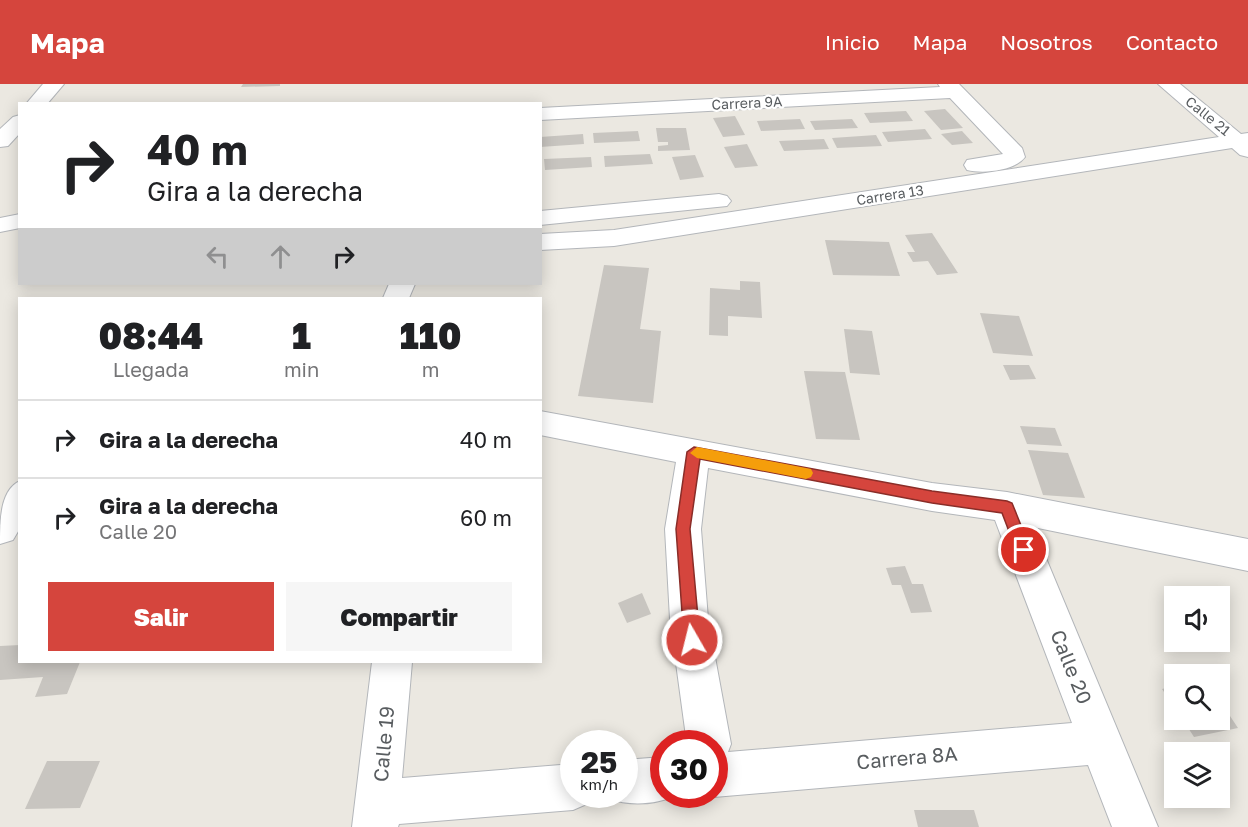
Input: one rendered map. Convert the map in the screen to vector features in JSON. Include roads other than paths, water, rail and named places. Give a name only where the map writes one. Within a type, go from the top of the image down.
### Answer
[{"type":"street","points":[[38,102],[54,84]]},
{"type":"street","name":"Calle 21","points":[[1168,84],[1245,143]]},
{"type":"street","points":[[542,218],[742,199],[1008,161],[1014,157],[1014,153],[951,88]]},
{"type":"street","name":"Carrera 9A","points":[[542,114],[951,88]]},
{"type":"street","name":"Carrera 13","points":[[542,242],[614,238],[1245,143]]},
{"type":"street","points":[[0,226],[18,222]]},
{"type":"street","points":[[0,226],[18,229]]},
{"type":"street","points":[[542,423],[932,497],[1007,507],[1248,555]]},
{"type":"street","points":[[694,452],[683,529],[689,619],[707,730]]},
{"type":"street","points":[[0,529],[18,498]]},
{"type":"street","name":"Calle 20","points":[[1007,507],[1135,827]]},
{"type":"street","name":"Calle 19","points":[[377,815],[392,663]]},
{"type":"street","name":"Carrera 8A","points":[[728,774],[1100,742]]},
{"type":"street","points":[[377,815],[560,789]]}]
